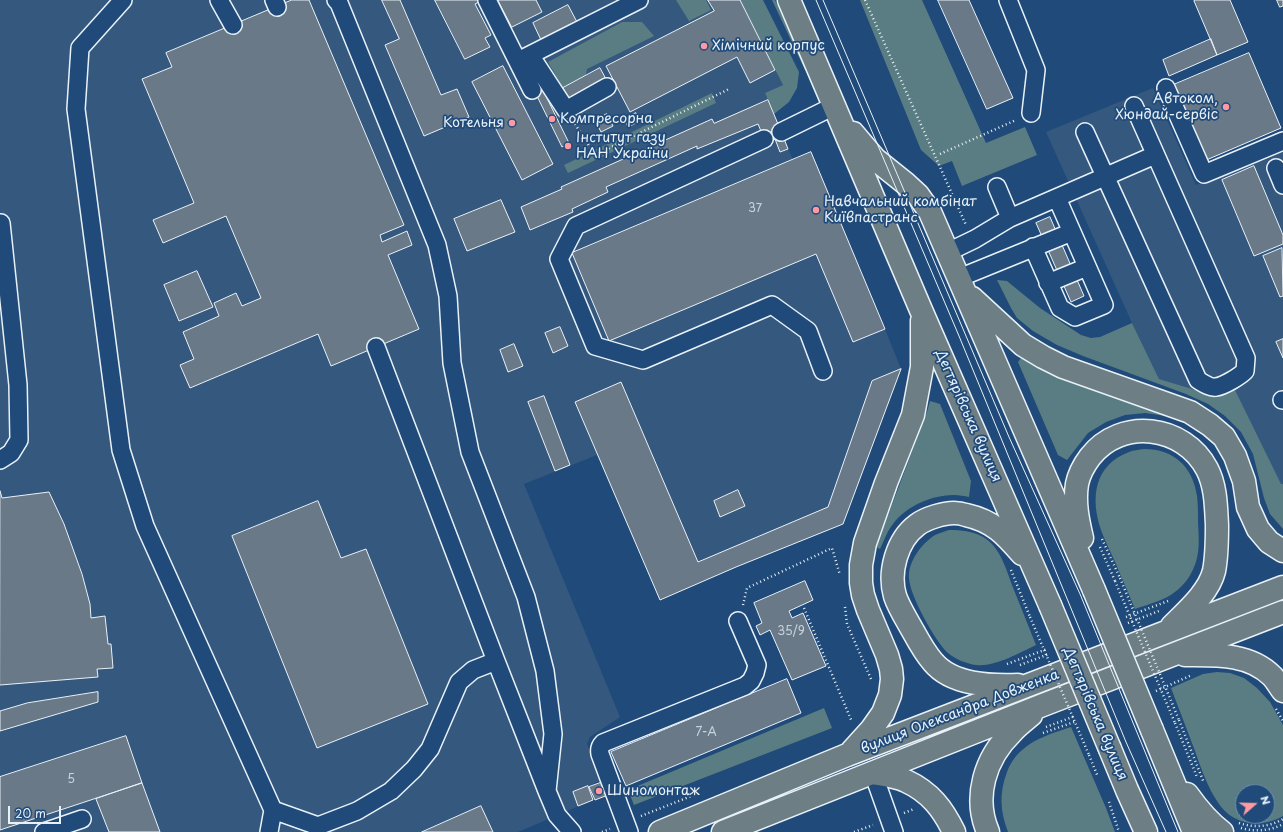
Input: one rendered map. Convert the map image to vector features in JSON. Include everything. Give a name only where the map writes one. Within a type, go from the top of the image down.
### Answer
[{"type":"main road","name":"Дегтярівська вулиця","points":[[789,0],[921,310],[1034,568],[1110,749],[1116,793],[1146,832]]},
{"type":"main road","points":[[837,112],[875,159],[906,183],[918,195],[930,212],[1094,590],[1194,832]]},
{"type":"main road","points":[[962,284],[1015,338],[1023,345],[1043,357],[1063,367],[1190,412],[1210,425],[1224,438],[1236,456],[1244,481],[1248,507],[1258,529],[1269,542],[1283,551]]},
{"type":"main road","points":[[847,755],[871,730],[883,713],[890,695],[892,679],[891,669],[887,655],[863,595],[861,565],[865,544],[886,483],[913,415],[922,367],[923,342],[921,310]]},
{"type":"main road","points":[[1094,590],[1077,518],[1077,484],[1086,464],[1094,452],[1104,443],[1129,432],[1147,431],[1164,433],[1180,441],[1195,452],[1207,469],[1213,486],[1216,508],[1216,556],[1213,572],[1204,591],[1192,607],[1164,633]]},
{"type":"main road","points":[[1033,684],[1004,686],[982,685],[963,681],[933,663],[919,642],[895,596],[893,564],[907,535],[917,524],[942,514],[955,512],[980,519],[998,528],[1034,568]]},
{"type":"main road","name":"вулиця Олександра Довженка","points":[[660,832],[847,755],[1283,587]]},
{"type":"main road","name":"вулиця Олександра Довженка","points":[[730,831],[1044,705],[1283,612]]},
{"type":"main road","points":[[1174,655],[1224,655],[1244,659],[1259,666],[1271,676],[1283,691]]},
{"type":"main road","points":[[988,832],[981,803],[985,775],[992,758],[1011,732],[1044,705]]},
{"type":"main road","points":[[1168,768],[1199,811],[1212,825],[1232,827]]},
{"type":"main road","name":"вулиця Олександра Довженка","points":[[873,773],[905,781],[924,792],[936,802],[945,814],[954,832]]},
{"type":"main road","points":[[1116,793],[1135,832]]},
{"type":"lane","points":[[123,0],[80,48],[76,109],[121,450],[145,526],[273,810],[269,832]]},
{"type":"lane","points":[[219,0],[233,25]]},
{"type":"lane","points":[[336,0],[339,3],[437,245],[448,296],[452,363],[470,452],[526,597],[545,671],[552,734],[547,791]]},
{"type":"lane","points":[[487,0],[524,58],[566,110],[608,86]]},
{"type":"lane","points":[[524,58],[640,0]]},
{"type":"lane","points":[[1008,0],[1036,70],[1030,113]]},
{"type":"lane","points":[[524,58],[532,90]]},
{"type":"lane","points":[[1166,88],[1204,174],[1283,141]]},
{"type":"lane","points":[[1085,132],[1198,380],[1206,389],[1216,387],[1238,377],[1245,371],[1246,358],[1134,106]]},
{"type":"lane","points":[[781,132],[837,112]]},
{"type":"lane","points":[[764,139],[576,226],[559,259],[595,346],[643,360],[772,305],[808,331],[823,371]]},
{"type":"lane","points":[[948,252],[1010,218],[1155,155]]},
{"type":"lane","points":[[1276,168],[1283,185]]},
{"type":"lane","points":[[997,187],[1010,218]]},
{"type":"lane","points":[[1033,247],[1060,308],[1075,317],[1104,305],[1057,198]]},
{"type":"lane","points":[[0,460],[11,453],[19,440],[18,385],[1,223]]},
{"type":"lane","points":[[962,284],[1033,247],[1072,232]]},
{"type":"lane","points":[[1048,283],[1087,267]]},
{"type":"lane","points":[[376,347],[547,791],[557,815],[572,832]]},
{"type":"lane","points":[[630,832],[600,754],[599,750],[601,745],[745,686],[751,681],[756,673],[757,665],[738,622]]},
{"type":"lane","points":[[273,810],[319,829],[357,811],[390,792],[414,769],[430,749],[459,682],[473,670],[496,661]]},
{"type":"lane","points":[[873,773],[894,832]]},
{"type":"lane","points":[[44,832],[82,820]]},
{"type":"path","points":[[866,0],[972,240]]},
{"type":"path","points":[[566,110],[595,155],[730,89]]},
{"type":"path","points":[[940,154],[1030,113]]},
{"type":"path","points":[[1102,538],[1206,786]]},
{"type":"path","points":[[1097,542],[1175,722],[1198,780]]},
{"type":"path","points":[[738,622],[747,588],[832,548],[841,577]]},
{"type":"path","points":[[844,605],[847,624],[871,679],[876,677]]},
{"type":"path","points":[[804,608],[853,723]]},
{"type":"path","points":[[1122,625],[1165,608]]},
{"type":"path","points":[[1030,617],[1100,782]]},
{"type":"path","points":[[1020,665],[1056,651]]},
{"type":"path","points":[[1116,793],[1119,832]]},
{"type":"path","points":[[1232,827],[1261,826],[1283,819]]},
{"type":"path","points":[[1232,827],[1257,831],[1270,829],[1283,824]]},
{"type":"shaded area","points":[[0,0],[740,0],[783,85],[765,93],[793,160],[811,152],[901,369],[843,524],[736,567],[660,600],[597,455],[524,484],[620,717],[590,737],[587,744],[602,780],[588,786],[593,800],[518,832],[0,832]]},
{"type":"shaded area","points":[[1153,88],[1196,185],[1283,148],[1283,490],[1216,396],[1159,379],[1132,323],[1046,132]]},
{"type":"green space","points":[[676,0],[706,0],[711,10],[689,21]]},
{"type":"green space","points":[[740,0],[763,0],[799,72],[797,88],[789,102],[774,114],[765,93],[783,85]]},
{"type":"green space","points":[[772,0],[775,0],[807,69],[805,70]]},
{"type":"green space","points":[[860,0],[922,0],[986,143],[1025,127],[1037,155],[962,186],[952,161],[939,166],[921,150]]},
{"type":"green space","points":[[622,22],[642,22],[654,36],[587,69],[586,75],[563,88],[548,62]]},
{"type":"green space","points":[[712,93],[716,103],[568,173],[564,165]]},
{"type":"green space","points":[[997,280],[1007,281],[1040,308],[1081,335],[1091,338],[1100,337],[1132,323],[1159,379],[1216,396],[1234,388],[1281,484],[1283,484],[1283,529],[1270,514],[1264,498],[1253,454],[1241,432],[1225,416],[1208,404],[1186,394],[1083,356],[1057,345],[1033,331],[1017,318]]},
{"type":"green space","points":[[1021,358],[1051,375],[1166,416],[1145,413],[1125,415],[1106,422],[1088,433],[1067,460],[1058,455],[1018,362]]},
{"type":"green space","points":[[930,401],[940,404],[971,481],[969,497],[954,495],[937,497],[928,499],[912,507],[898,518],[891,527],[880,549],[876,547]]},
{"type":"green space","points":[[1144,449],[1164,452],[1173,456],[1186,468],[1195,486],[1199,536],[1196,563],[1184,584],[1178,590],[1165,598],[1135,609],[1101,530],[1096,506],[1096,495],[1102,474],[1108,465],[1117,458],[1129,452]]},
{"type":"green space","points":[[949,530],[960,530],[978,534],[988,540],[996,548],[1004,563],[1036,645],[1007,659],[983,665],[976,665],[961,661],[943,648],[930,629],[913,595],[910,585],[909,572],[913,560],[920,548],[935,535]]},
{"type":"green space","points":[[1217,672],[1230,673],[1244,678],[1257,688],[1270,702],[1283,725],[1283,816],[1275,820],[1275,784],[1235,784],[1235,818],[1223,809],[1207,783],[1171,688],[1203,674]]},
{"type":"green space","points":[[824,708],[832,728],[634,805],[628,790]]},
{"type":"green space","points":[[1071,727],[1115,832],[1008,832],[1003,817],[1002,795],[1004,780],[1011,763],[1026,746],[1044,736]]},
{"type":"building","points":[[292,0],[309,0],[404,225],[380,235],[382,242],[407,231],[412,245],[388,255],[419,329],[331,366],[318,334],[190,388],[180,365],[194,359],[183,332],[219,316],[214,303],[236,293],[242,306],[261,298],[226,216],[163,243],[153,220],[194,203],[142,79],[172,67],[166,53]]},
{"type":"building","points":[[382,0],[400,0],[441,95],[457,89],[469,117],[424,136],[385,45],[399,39]]},
{"type":"building","points":[[435,0],[479,0],[479,2],[475,4],[491,35],[485,38],[490,47],[465,59]]},
{"type":"building","points":[[498,0],[536,0],[542,12],[512,27]]},
{"type":"building","name":"Хімічний корпус","points":[[708,0],[740,0],[775,70],[750,83],[737,57],[630,112],[606,66],[714,11]]},
{"type":"building","points":[[938,0],[969,0],[1013,98],[987,109]]},
{"type":"building","points":[[1230,0],[1248,42],[1217,55],[1194,1]]},
{"type":"building","points":[[1277,0],[1283,0],[1283,6],[1280,7]]},
{"type":"building","points":[[568,5],[577,22],[541,40],[533,23]]},
{"type":"building","points":[[1211,39],[1217,55],[1169,76],[1163,60]]},
{"type":"building","name":"Автоком, Хюндай-сервіс","points":[[1249,53],[1281,128],[1204,161],[1171,86]]},
{"type":"building","name":"Котельня","points":[[503,66],[553,164],[522,180],[472,82]]},
{"type":"building","points":[[600,68],[606,79],[569,100],[563,88]]},
{"type":"building","name":"Компресорна","points":[[543,90],[569,143],[562,147],[536,94]]},
{"type":"building","points":[[768,100],[783,136],[766,143],[758,124],[697,149],[697,146],[606,187],[608,192],[572,209],[573,212],[530,230],[521,207],[562,189],[561,187],[712,119],[714,123]]},
{"type":"building","points":[[636,113],[640,121],[628,127],[624,119]]},
{"type":"building","points":[[607,114],[613,126],[601,132],[595,120]]},
{"type":"building","points":[[783,136],[788,149],[780,152],[775,139]]},
{"type":"building","points":[[811,152],[885,329],[853,342],[816,254],[609,341],[572,253]]},
{"type":"building","points":[[1254,166],[1283,235],[1283,244],[1254,256],[1222,180]]},
{"type":"building","points":[[501,200],[515,232],[467,251],[454,219]]},
{"type":"building","points":[[1050,217],[1084,296],[1071,302],[1036,223]]},
{"type":"building","points":[[1282,248],[1283,296],[1280,297],[1263,256]]},
{"type":"building","points":[[197,271],[213,307],[179,321],[164,285]]},
{"type":"building","points":[[560,327],[568,346],[553,353],[545,333]]},
{"type":"building","points":[[1283,339],[1283,358],[1276,342]]},
{"type":"building","points":[[514,344],[523,366],[508,372],[500,350]]},
{"type":"building","points":[[901,369],[843,524],[736,567],[660,600],[575,402],[621,382],[698,562],[828,507],[872,381]]},
{"type":"building","points":[[544,396],[570,465],[555,471],[528,402]]},
{"type":"building","points":[[738,490],[745,506],[720,517],[714,501]]},
{"type":"building","points":[[0,491],[2,498],[49,492],[64,524],[82,574],[90,604],[91,618],[105,616],[108,644],[111,644],[113,668],[97,669],[98,677],[0,685]]},
{"type":"building","points":[[318,501],[341,558],[366,549],[428,704],[317,748],[232,536]]},
{"type":"building","points":[[805,581],[813,600],[789,611],[792,618],[803,613],[826,666],[792,680],[770,630],[760,635],[756,626],[762,623],[754,603]]},
{"type":"building","points":[[787,679],[801,713],[626,786],[611,752]]},
{"type":"building","points":[[98,692],[98,702],[0,731],[0,711],[27,703]]},
{"type":"building","points":[[126,736],[142,783],[0,830],[0,777]]},
{"type":"building","name":"Шиномонтаж","points":[[603,782],[608,795],[595,800],[589,787]]},
{"type":"building","points":[[142,783],[160,832],[109,832],[96,799]]},
{"type":"building","points":[[588,786],[593,800],[578,806],[573,792]]},
{"type":"building","points":[[481,806],[493,832],[422,832]]},
{"type":"tram line","points":[[816,0],[959,336],[1126,742],[1166,832]]},
{"type":"tram line","points":[[823,0],[1009,437],[1080,594],[1178,832]]},
{"type":"place","name":"Хімічний корпус","points":[[704,46]]},
{"type":"place","name":"Автоком, Хюндай-сервіс","points":[[1226,107]]},
{"type":"place","name":"Компресорна","points":[[552,119]]},
{"type":"place","name":"Котельня","points":[[512,123]]},
{"type":"place","name":"Інститут газу НАН України","points":[[568,146]]},
{"type":"place","name":"Навчальний комбінат Київпастранс","points":[[816,210]]},
{"type":"place","name":"Шиномонтаж","points":[[599,791]]}]
